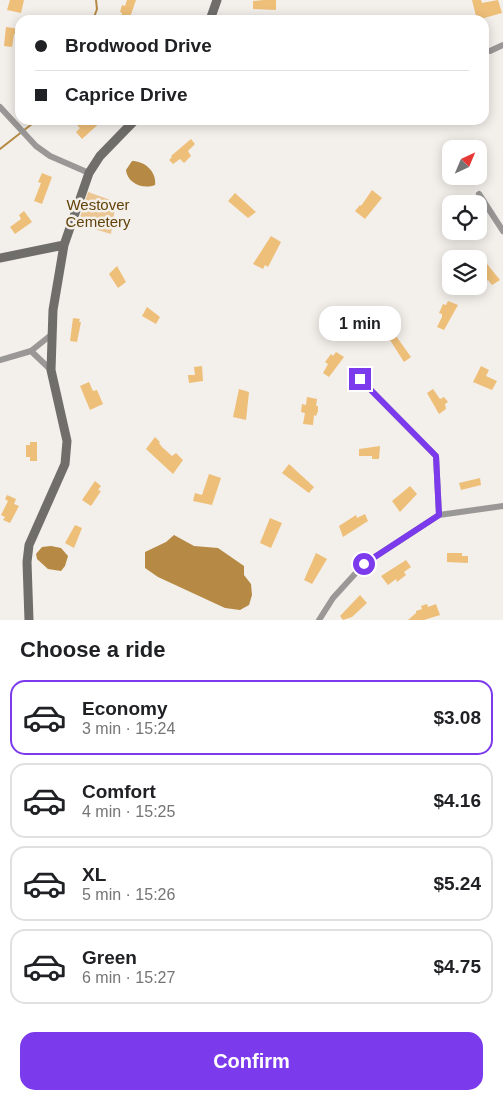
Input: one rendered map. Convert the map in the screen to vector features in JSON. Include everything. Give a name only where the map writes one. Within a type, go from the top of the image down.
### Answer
[{"type":"street","points":[[212,15],[217,0]]},
{"type":"street","points":[[490,51],[503,44]]},
{"type":"street","points":[[0,107],[15,125]]},
{"type":"street","points":[[15,125],[28,139],[50,156],[89,172]]},
{"type":"street","points":[[29,620],[27,562],[29,545],[65,464],[67,441],[51,370],[53,310],[64,245],[89,172],[100,156],[130,125]]},
{"type":"street","points":[[479,194],[503,231]]},
{"type":"street","points":[[0,258],[64,245]]},
{"type":"street","points":[[0,360],[31,351],[51,335]]},
{"type":"street","points":[[31,351],[51,370]]},
{"type":"street","points":[[360,379],[436,456],[439,515]]},
{"type":"street","points":[[319,620],[333,598],[364,564],[439,515],[503,506]]},
{"type":"green space","name":"Westover Cemetery","points":[[88,192],[116,202],[111,234],[78,224]]},
{"type":"shaded area","points":[[132,161],[137,161],[149,168],[154,176],[155,185],[141,186],[129,179],[126,170]]},
{"type":"shaded area","points":[[174,535],[194,546],[218,548],[244,566],[244,575],[251,584],[252,595],[249,605],[240,610],[225,608],[158,577],[145,568],[145,552],[166,542]]},
{"type":"shaded area","points":[[42,547],[61,548],[68,556],[65,566],[61,571],[48,569],[37,559],[36,554]]},
{"type":"building","points":[[10,0],[24,0],[21,13],[7,10]]},
{"type":"building","points":[[127,0],[136,0],[131,15],[122,15],[120,12],[122,5],[125,6]]},
{"type":"building","points":[[276,0],[276,10],[253,9],[253,1]]},
{"type":"building","points":[[472,0],[481,0],[482,3],[498,0],[502,13],[489,17],[489,15],[476,15]]},
{"type":"building","points":[[6,27],[15,28],[12,47],[4,46]]},
{"type":"building","points":[[77,125],[97,125],[82,139],[76,132],[80,128]]},
{"type":"building","points":[[191,139],[195,144],[188,151],[191,156],[184,163],[180,159],[173,164],[169,160],[171,156]]},
{"type":"building","points":[[42,173],[52,177],[42,204],[34,201],[41,183],[38,182]]},
{"type":"building","points":[[372,190],[382,198],[365,219],[355,211],[361,206]]},
{"type":"building","points":[[235,193],[256,212],[248,218],[228,201]]},
{"type":"building","points":[[24,211],[32,222],[15,234],[10,227],[21,219],[19,215]]},
{"type":"building","points":[[271,236],[281,242],[268,267],[265,265],[263,269],[253,264]]},
{"type":"building","points":[[487,264],[500,280],[492,285],[488,280]]},
{"type":"building","points":[[117,266],[126,282],[118,288],[109,274]]},
{"type":"building","points":[[448,301],[458,305],[444,330],[437,327],[442,317],[442,314],[439,313],[443,304],[446,305]]},
{"type":"building","points":[[147,307],[160,317],[156,324],[142,316]]},
{"type":"building","points":[[362,310],[370,313],[359,335],[352,332],[357,321],[354,319],[356,313],[360,315]]},
{"type":"building","points":[[73,318],[80,319],[79,322],[81,322],[77,342],[70,341]]},
{"type":"building","points":[[396,336],[411,357],[404,362],[390,340]]},
{"type":"building","points":[[336,352],[344,357],[329,377],[323,373],[328,364],[325,362],[331,354],[333,356]]},
{"type":"building","points":[[202,366],[203,381],[189,383],[188,375],[195,375],[194,367]]},
{"type":"building","points":[[481,366],[489,370],[486,376],[497,381],[492,390],[473,382]]},
{"type":"building","points":[[89,382],[93,391],[97,390],[103,404],[90,410],[80,386]]},
{"type":"building","points":[[239,389],[249,392],[246,420],[233,417]]},
{"type":"building","points":[[433,389],[440,399],[444,397],[448,402],[445,404],[446,409],[439,414],[427,393]]},
{"type":"building","points":[[307,397],[317,399],[316,406],[318,406],[318,411],[316,416],[314,415],[313,425],[303,424],[305,413],[301,412],[302,404],[306,405]]},
{"type":"building","points":[[155,437],[172,456],[176,453],[183,460],[173,474],[146,449]]},
{"type":"building","points":[[30,442],[37,442],[37,461],[30,461],[30,457],[26,457],[26,445],[30,445]]},
{"type":"building","points":[[380,446],[379,459],[372,459],[372,456],[359,456],[359,449]]},
{"type":"building","points":[[289,464],[314,487],[309,493],[282,473]]},
{"type":"building","points":[[209,474],[221,478],[212,505],[193,501],[195,493],[202,495]]},
{"type":"building","points":[[480,478],[481,485],[461,490],[459,483]]},
{"type":"building","points":[[95,481],[101,486],[98,490],[101,491],[91,506],[82,500]]},
{"type":"building","points":[[410,486],[417,494],[400,512],[392,501]]},
{"type":"building","points":[[7,495],[16,499],[14,504],[19,506],[10,523],[3,520],[5,517],[1,515],[8,501],[5,499]]},
{"type":"building","points":[[365,514],[368,521],[343,537],[339,526],[356,515],[357,518]]},
{"type":"building","points":[[270,518],[282,523],[271,548],[260,543]]},
{"type":"building","points":[[75,525],[82,528],[74,548],[65,543]]},
{"type":"building","points":[[316,553],[327,559],[312,584],[304,580]]},
{"type":"building","points":[[447,553],[462,553],[462,556],[468,556],[468,563],[447,562]]},
{"type":"building","points":[[406,560],[411,567],[404,572],[406,575],[397,582],[396,579],[388,585],[381,576]]},
{"type":"building","points":[[360,595],[367,603],[352,617],[343,620],[340,616]]},
{"type":"building","points":[[427,604],[428,607],[436,604],[440,615],[424,620],[408,620],[416,611],[422,609],[421,606]]},
{"type":"waterway","points":[[95,15],[97,9],[96,0]]},
{"type":"waterway","points":[[0,149],[31,125]]},
{"type":"route","points":[[360,379],[436,456],[439,515],[364,564]]}]
